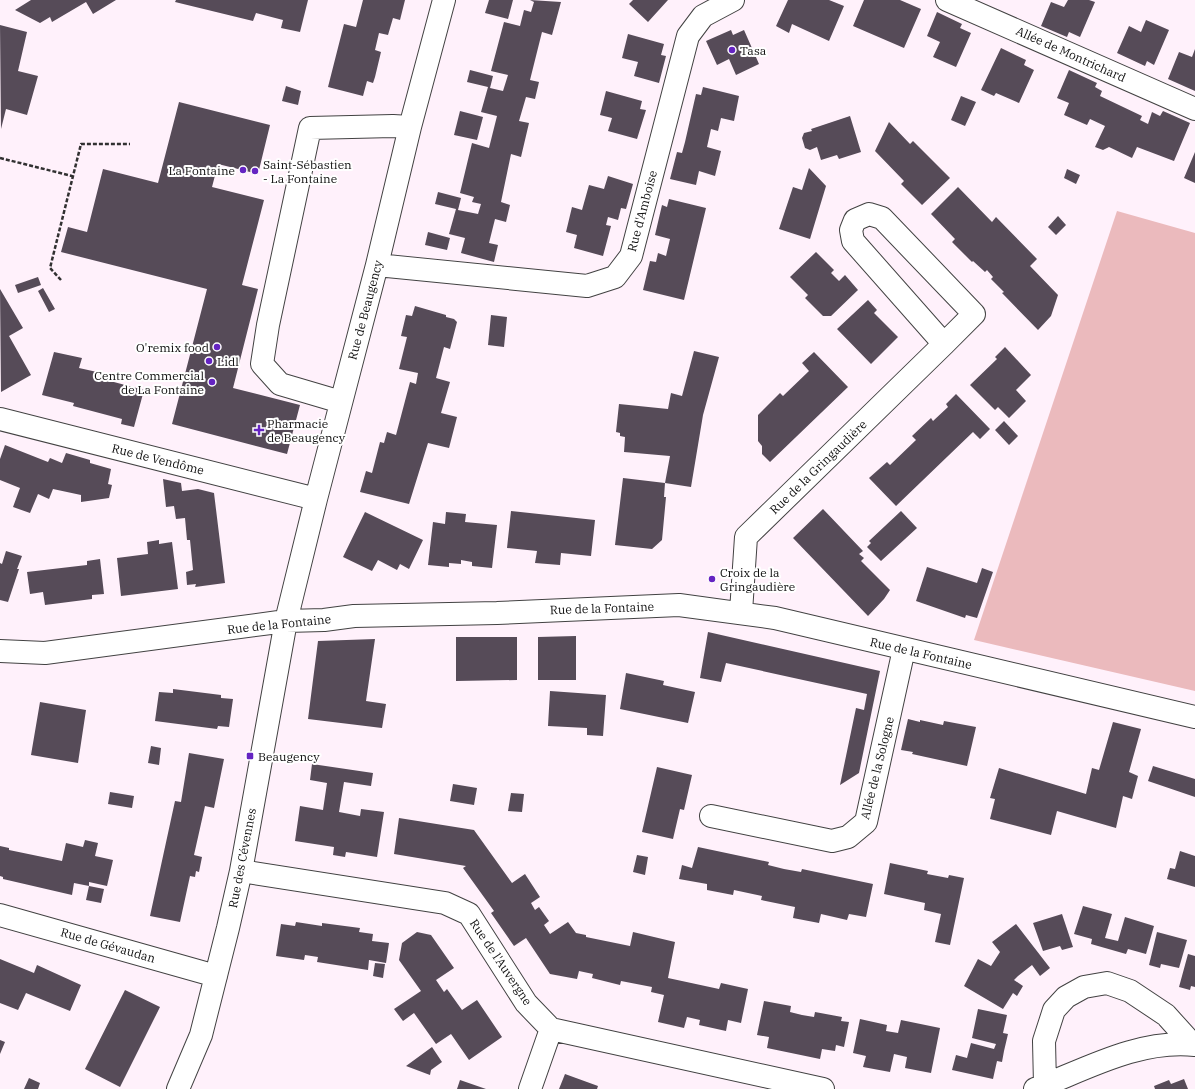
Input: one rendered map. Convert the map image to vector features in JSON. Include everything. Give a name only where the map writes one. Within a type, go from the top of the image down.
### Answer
[{"type":"street","name":"Rue de Beaugency","points":[[286,621],[377,265],[410,127],[444,0]]},
{"type":"street","name":"Rue d'Amboise","points":[[377,265],[587,286],[615,277],[631,256],[688,36],[703,16],[733,0]]},
{"type":"street","name":"Allée de Montrichard","points":[[947,0],[1195,109]]},
{"type":"street","points":[[341,402],[280,384],[262,364],[268,325],[310,128],[410,127]]},
{"type":"street","name":"Rue de la Gringaudière","points":[[741,612],[746,537],[944,344],[974,314],[882,218],[869,214],[855,220],[851,230],[853,241],[944,344]]},
{"type":"street","name":"Rue de Vendôme","points":[[0,419],[316,499]]},
{"type":"street","name":"Rue de la Fontaine","points":[[0,651],[45,653],[286,621],[324,620],[354,616],[497,613],[679,605],[741,612],[776,618],[1195,717]]},
{"type":"street","name":"Rue des Cévennes","points":[[178,1089],[201,1035],[241,871],[286,621]]},
{"type":"street","name":"Allée de la Sologne","points":[[711,816],[832,841],[848,837],[866,822],[904,649]]},
{"type":"street","name":"Rue de l'Auvergne","points":[[241,871],[445,903],[469,914],[526,1003],[551,1029]]},
{"type":"street","name":"Rue de Gévaudan","points":[[0,915],[216,976]]},
{"type":"street","points":[[1107,983],[1130,991],[1166,1015],[1194,1044],[1170,1044],[1129,1051],[1040,1087],[1044,1041],[1054,1010],[1066,997],[1084,987],[1107,983]]},
{"type":"street","points":[[530,1089],[551,1029],[823,1089]]},
{"type":"path","points":[[61,280],[50,268],[81,144],[130,144]]},
{"type":"path","points":[[0,158],[72,176]]},
{"type":"shaded area","points":[[1117,211],[1195,233],[1195,691],[974,640]]},
{"type":"building","points":[[31,0],[116,0],[93,14],[86,2],[52,22],[50,17],[40,23],[15,10]]},
{"type":"building","points":[[176,0],[308,0],[300,32],[281,28],[283,20],[256,13],[253,21],[175,2]]},
{"type":"building","points":[[363,0],[405,0],[400,20],[393,18],[388,35],[379,33],[375,50],[381,52],[375,77],[373,83],[367,81],[363,96],[328,87],[344,24],[356,27]]},
{"type":"building","points":[[489,0],[513,0],[508,19],[485,13]]},
{"type":"building","points":[[530,0],[561,2],[552,35],[542,32],[530,80],[539,82],[535,99],[526,97],[519,121],[529,123],[521,157],[511,154],[501,202],[510,205],[506,222],[495,219],[489,243],[498,245],[494,262],[461,253],[465,238],[449,234],[456,209],[435,204],[438,192],[461,198],[458,210],[478,214],[481,204],[472,202],[474,197],[460,193],[472,143],[489,148],[497,116],[481,112],[488,87],[467,82],[470,70],[493,76],[490,88],[503,91],[508,75],[491,71],[504,22],[520,26],[524,10],[531,12],[534,2]]},
{"type":"building","points":[[633,0],[668,0],[648,22],[629,4]]},
{"type":"building","points":[[788,0],[829,0],[844,6],[829,41],[792,24],[789,33],[776,26]]},
{"type":"building","points":[[864,0],[900,0],[921,9],[904,48],[853,26]]},
{"type":"building","points":[[1068,0],[1089,0],[1095,2],[1080,37],[1069,32],[1067,37],[1041,26],[1051,2],[1064,7]]},
{"type":"building","points":[[937,12],[962,24],[960,28],[971,33],[956,67],[933,57],[940,42],[927,36]]},
{"type":"building","points":[[1146,20],[1169,30],[1154,65],[1147,61],[1145,66],[1117,53],[1129,26],[1141,32]]},
{"type":"building","points":[[0,25],[27,32],[18,71],[38,76],[27,115],[6,109],[1,129]]},
{"type":"building","name":"Tasa","points":[[731,30],[733,35],[744,30],[759,64],[736,75],[729,59],[717,65],[706,41]]},
{"type":"building","points":[[628,34],[664,44],[661,55],[666,56],[659,83],[634,76],[638,62],[622,58]]},
{"type":"building","points":[[1001,48],[1026,60],[1024,65],[1034,70],[1019,103],[996,93],[994,96],[981,90]]},
{"type":"building","points":[[1195,49],[1195,91],[1168,79],[1179,52],[1192,57]]},
{"type":"building","points":[[1069,70],[1097,83],[1095,87],[1102,91],[1100,96],[1142,116],[1140,120],[1148,124],[1152,112],[1160,116],[1163,111],[1190,123],[1174,161],[1137,147],[1132,158],[1109,147],[1103,150],[1095,147],[1105,126],[1090,119],[1087,125],[1064,115],[1069,103],[1057,98]]},
{"type":"building","points":[[286,86],[301,91],[298,105],[282,101]]},
{"type":"building","points":[[703,87],[739,96],[734,121],[721,118],[718,131],[711,129],[707,147],[721,151],[715,176],[699,171],[696,185],[670,179],[677,152],[682,153],[696,94],[701,95]]},
{"type":"building","points":[[606,91],[642,101],[640,109],[646,110],[637,139],[608,131],[612,118],[600,115]]},
{"type":"building","points":[[961,96],[976,102],[965,126],[951,120]]},
{"type":"building","points":[[179,102],[270,125],[258,174],[218,164],[212,187],[264,200],[242,285],[258,289],[233,388],[300,405],[287,454],[172,424],[207,289],[61,252],[68,227],[87,232],[103,169],[158,183]]},
{"type":"building","points":[[460,111],[483,117],[477,140],[454,135]]},
{"type":"building","points":[[850,116],[861,152],[839,159],[837,155],[821,160],[817,147],[810,150],[805,148],[802,138],[804,133],[812,131],[811,129]]},
{"type":"building","points":[[889,122],[910,144],[913,141],[950,178],[922,205],[901,184],[904,181],[875,151]]},
{"type":"building","points":[[1195,152],[1195,183],[1184,178]]},
{"type":"building","points":[[809,168],[826,186],[810,239],[779,229],[793,187],[802,190]]},
{"type":"building","points":[[1067,169],[1080,175],[1076,184],[1064,178]]},
{"type":"building","points":[[608,176],[633,184],[626,209],[621,208],[618,220],[608,217],[606,225],[611,226],[603,256],[574,248],[577,235],[566,232],[572,207],[582,210],[589,185],[604,189]]},
{"type":"building","points":[[958,187],[992,222],[996,217],[1037,259],[1030,266],[1058,295],[1051,316],[1038,330],[1002,293],[1004,292],[991,279],[993,277],[987,270],[985,272],[973,261],[972,262],[952,242],[955,239],[931,214]]},
{"type":"building","points":[[669,199],[706,208],[684,300],[643,290],[650,261],[656,262],[658,253],[666,256],[670,239],[655,235],[662,205],[667,207]]},
{"type":"building","points":[[1058,216],[1066,225],[1056,235],[1048,227]]},
{"type":"building","points":[[428,232],[450,238],[447,250],[425,245]]},
{"type":"building","points":[[816,252],[834,270],[831,273],[839,281],[845,275],[858,290],[831,316],[823,316],[805,298],[808,295],[790,277]]},
{"type":"building","points":[[38,277],[41,285],[18,293],[15,285]]},
{"type":"building","points":[[43,288],[55,309],[49,312],[38,291]]},
{"type":"building","points":[[0,289],[23,328],[9,336],[31,375],[1,392]]},
{"type":"building","points":[[868,300],[877,310],[874,313],[898,337],[871,364],[837,329]]},
{"type":"building","points":[[415,306],[446,315],[446,317],[454,319],[457,322],[450,349],[444,347],[436,378],[450,382],[441,413],[457,417],[449,448],[428,443],[409,504],[360,492],[366,471],[372,473],[380,442],[384,443],[387,432],[396,435],[410,382],[416,384],[418,373],[399,369],[407,337],[401,336],[406,315],[412,316]]},
{"type":"building","points":[[491,315],[507,317],[504,347],[488,345]]},
{"type":"building","points":[[1005,347],[1031,375],[1016,390],[1026,401],[1009,418],[998,407],[995,410],[970,385],[997,359],[995,357]]},
{"type":"building","points":[[694,351],[719,357],[703,415],[691,487],[665,483],[670,456],[624,452],[625,437],[620,436],[620,433],[616,432],[619,404],[668,409],[671,393],[682,396]]},
{"type":"building","points":[[54,352],[82,358],[79,368],[97,372],[95,377],[144,390],[134,427],[121,424],[122,419],[73,406],[74,403],[42,395]]},
{"type":"building","points":[[814,352],[848,387],[770,462],[762,454],[762,446],[758,441],[758,415],[780,393],[783,396],[809,371],[802,363]]},
{"type":"building","points":[[956,394],[990,429],[980,439],[973,432],[896,506],[869,478],[887,462],[890,465],[916,440],[912,436],[931,418],[933,421],[948,407],[946,404]]},
{"type":"building","points":[[1004,421],[1018,436],[1009,445],[995,430]]},
{"type":"building","points":[[5,445],[48,462],[50,458],[62,463],[66,453],[90,460],[90,463],[111,469],[108,484],[112,485],[109,498],[81,502],[81,495],[53,489],[49,499],[38,494],[30,513],[13,507],[20,488],[0,480],[0,459]]},
{"type":"building","points":[[623,478],[665,483],[664,497],[666,497],[662,540],[652,549],[615,545]]},
{"type":"building","points":[[163,479],[181,483],[182,491],[198,489],[214,493],[225,583],[195,587],[196,584],[187,585],[186,572],[193,570],[190,540],[187,540],[185,518],[176,519],[174,506],[166,507]]},
{"type":"building","points":[[823,509],[863,551],[859,554],[864,558],[861,561],[890,590],[884,599],[868,616],[793,538]]},
{"type":"building","points":[[511,511],[595,520],[591,556],[561,553],[560,565],[535,563],[537,551],[507,548]]},
{"type":"building","points":[[901,511],[917,528],[881,561],[867,547],[871,543],[869,541]]},
{"type":"building","points":[[365,512],[423,540],[409,569],[400,564],[397,570],[378,560],[372,571],[343,557]]},
{"type":"building","points":[[446,512],[466,514],[465,522],[497,525],[492,568],[472,566],[472,562],[461,560],[461,564],[449,563],[449,567],[428,565],[433,522],[445,524]]},
{"type":"building","points":[[159,540],[159,544],[172,542],[178,589],[121,596],[117,558],[148,554],[147,542]]},
{"type":"building","points":[[6,551],[22,556],[8,602],[0,600],[0,563],[2,564]]},
{"type":"building","points":[[100,559],[104,594],[92,595],[92,599],[45,605],[43,592],[30,594],[27,572],[87,565],[87,561]]},
{"type":"building","points":[[927,567],[977,583],[982,568],[993,572],[977,618],[966,615],[965,618],[916,601]]},
{"type":"building","points":[[708,632],[880,671],[859,773],[840,785],[856,708],[864,710],[867,694],[726,663],[721,682],[700,678]]},
{"type":"building","points":[[576,636],[576,680],[538,680],[538,637]]},
{"type":"building","points":[[456,637],[517,637],[517,680],[456,681]]},
{"type":"building","points":[[375,639],[366,701],[386,704],[382,728],[308,719],[318,641]]},
{"type":"building","points":[[626,673],[664,681],[663,685],[695,692],[688,723],[620,709]]},
{"type":"building","points":[[173,689],[221,695],[221,698],[233,699],[229,727],[218,726],[217,729],[155,721],[159,692],[173,693]]},
{"type":"building","points":[[550,691],[606,695],[603,736],[587,735],[587,728],[548,726]]},
{"type":"building","points":[[40,702],[86,710],[78,763],[31,755]]},
{"type":"building","points":[[908,719],[943,725],[944,721],[976,727],[967,766],[912,754],[913,752],[901,750]]},
{"type":"building","points":[[1113,722],[1141,729],[1129,772],[1138,776],[1132,799],[1123,796],[1116,828],[1057,811],[1051,835],[990,819],[995,799],[990,798],[999,768],[1086,794],[1092,768],[1099,770]]},
{"type":"building","points":[[151,746],[161,748],[159,765],[148,763]]},
{"type":"building","points":[[189,753],[224,759],[214,808],[205,806],[194,855],[202,857],[199,872],[196,871],[195,877],[190,876],[180,922],[150,916],[175,801],[181,802]]},
{"type":"building","points":[[312,764],[373,773],[371,786],[344,782],[339,812],[360,816],[361,809],[384,812],[377,857],[346,852],[345,857],[333,855],[334,847],[295,841],[300,806],[323,810],[327,783],[310,780]]},
{"type":"building","points":[[1153,766],[1195,779],[1195,797],[1148,781]]},
{"type":"building","points":[[657,767],[692,775],[684,810],[680,809],[673,839],[642,832]]},
{"type":"building","points":[[453,784],[477,788],[474,805],[450,801]]},
{"type":"building","points":[[110,792],[134,796],[132,808],[108,804]]},
{"type":"building","points":[[511,793],[524,794],[522,812],[508,811]]},
{"type":"building","points":[[399,818],[474,830],[512,883],[525,874],[540,897],[531,903],[535,910],[539,907],[549,921],[544,925],[550,934],[568,922],[576,933],[586,935],[586,937],[630,946],[633,932],[675,942],[668,978],[719,989],[721,983],[748,989],[741,1023],[728,1020],[726,1031],[699,1025],[700,1020],[687,1017],[684,1028],[658,1022],[664,995],[651,992],[652,987],[621,981],[620,985],[592,978],[593,974],[579,971],[577,979],[550,974],[526,938],[514,946],[491,913],[494,911],[463,868],[466,866],[394,854]]},
{"type":"building","points":[[85,840],[98,843],[95,856],[113,860],[107,886],[89,882],[89,886],[74,883],[72,895],[3,879],[3,877],[0,876],[0,846],[9,848],[9,850],[62,861],[66,843],[83,847]]},
{"type":"building","points":[[698,847],[769,862],[768,865],[784,869],[801,872],[802,869],[873,884],[866,917],[849,914],[847,920],[821,914],[819,923],[793,918],[795,907],[761,900],[762,896],[734,890],[733,895],[707,890],[707,884],[679,879],[682,865],[692,868]]},
{"type":"building","points":[[1180,851],[1195,856],[1195,887],[1167,879],[1170,868],[1175,869]]},
{"type":"building","points":[[637,855],[648,857],[645,875],[633,872]]},
{"type":"building","points":[[890,863],[928,871],[927,874],[948,878],[949,875],[964,878],[950,945],[935,942],[941,914],[924,910],[925,903],[884,894]]},
{"type":"building","points":[[89,886],[104,889],[101,903],[86,900]]},
{"type":"building","points":[[1083,906],[1112,914],[1105,938],[1118,941],[1125,917],[1154,926],[1146,954],[1128,949],[1126,954],[1091,944],[1092,939],[1074,934]]},
{"type":"building","points":[[1062,914],[1073,947],[1062,950],[1060,946],[1043,951],[1033,923]]},
{"type":"building","points":[[296,922],[322,926],[322,923],[360,928],[359,932],[373,934],[372,941],[389,943],[386,963],[369,960],[368,970],[317,962],[318,957],[305,955],[304,960],[276,956],[281,924],[295,926]]},
{"type":"building","points":[[1016,924],[1050,968],[1040,976],[1032,965],[1018,976],[1014,980],[1023,986],[1017,996],[1013,993],[1003,1009],[964,986],[978,959],[991,966],[1000,952],[992,942]]},
{"type":"building","points":[[417,932],[431,935],[454,968],[436,980],[444,992],[447,989],[462,1010],[477,1000],[502,1037],[469,1060],[451,1034],[436,1044],[414,1013],[403,1021],[394,1009],[421,991],[399,960],[402,943]]},
{"type":"building","points":[[1157,932],[1187,940],[1179,968],[1161,964],[1160,968],[1149,965]]},
{"type":"building","points":[[1188,954],[1195,956],[1195,987],[1191,986],[1190,990],[1179,987]]},
{"type":"building","points":[[0,959],[34,973],[37,965],[81,985],[70,1011],[26,993],[18,1010],[0,1003]]},
{"type":"building","points":[[375,963],[385,964],[383,978],[373,976]]},
{"type":"building","points":[[125,990],[160,1007],[120,1087],[85,1069]]},
{"type":"building","points":[[764,1001],[791,1006],[790,1012],[802,1015],[814,1017],[815,1012],[842,1017],[841,1021],[849,1022],[844,1047],[836,1045],[835,1051],[822,1049],[820,1059],[767,1048],[769,1037],[757,1035]]},
{"type":"building","points":[[978,1009],[1007,1015],[1003,1033],[1008,1034],[1002,1062],[997,1061],[993,1079],[952,1070],[956,1055],[967,1058],[971,1043],[994,1049],[996,1044],[972,1038]]},
{"type":"building","points":[[860,1019],[887,1025],[886,1031],[898,1033],[901,1020],[940,1028],[931,1073],[905,1068],[907,1057],[894,1054],[890,1072],[863,1067],[866,1056],[853,1053]]},
{"type":"building","points":[[0,1040],[5,1042],[0,1054]]},
{"type":"building","points":[[432,1047],[442,1062],[431,1070],[430,1075],[406,1066]]},
{"type":"building","points":[[565,1074],[598,1086],[597,1089],[559,1089]]},
{"type":"building","points":[[29,1078],[40,1083],[38,1089],[24,1089]]},
{"type":"building","points":[[1184,1079],[1188,1089],[1155,1089],[1154,1086],[1169,1080],[1171,1084]]},
{"type":"building","points":[[460,1080],[486,1089],[457,1089]]},
{"type":"place","name":"Tasa","points":[[732,50]]},
{"type":"place","name":"La Fontaine","points":[[243,170]]},
{"type":"place","name":"Saint-Sébastien - La Fontaine","points":[[255,171]]},
{"type":"place","name":"O'remix food","points":[[217,347]]},
{"type":"place","name":"Lidl","points":[[209,361]]},
{"type":"place","name":"Centre Commercial de La Fontaine","points":[[212,382]]},
{"type":"place","name":"Pharmacie de Beaugency","points":[[259,430]]},
{"type":"place","name":"Croix de la Gringaudière","points":[[712,579]]},
{"type":"place","name":"Beaugency","points":[[250,756]]}]
